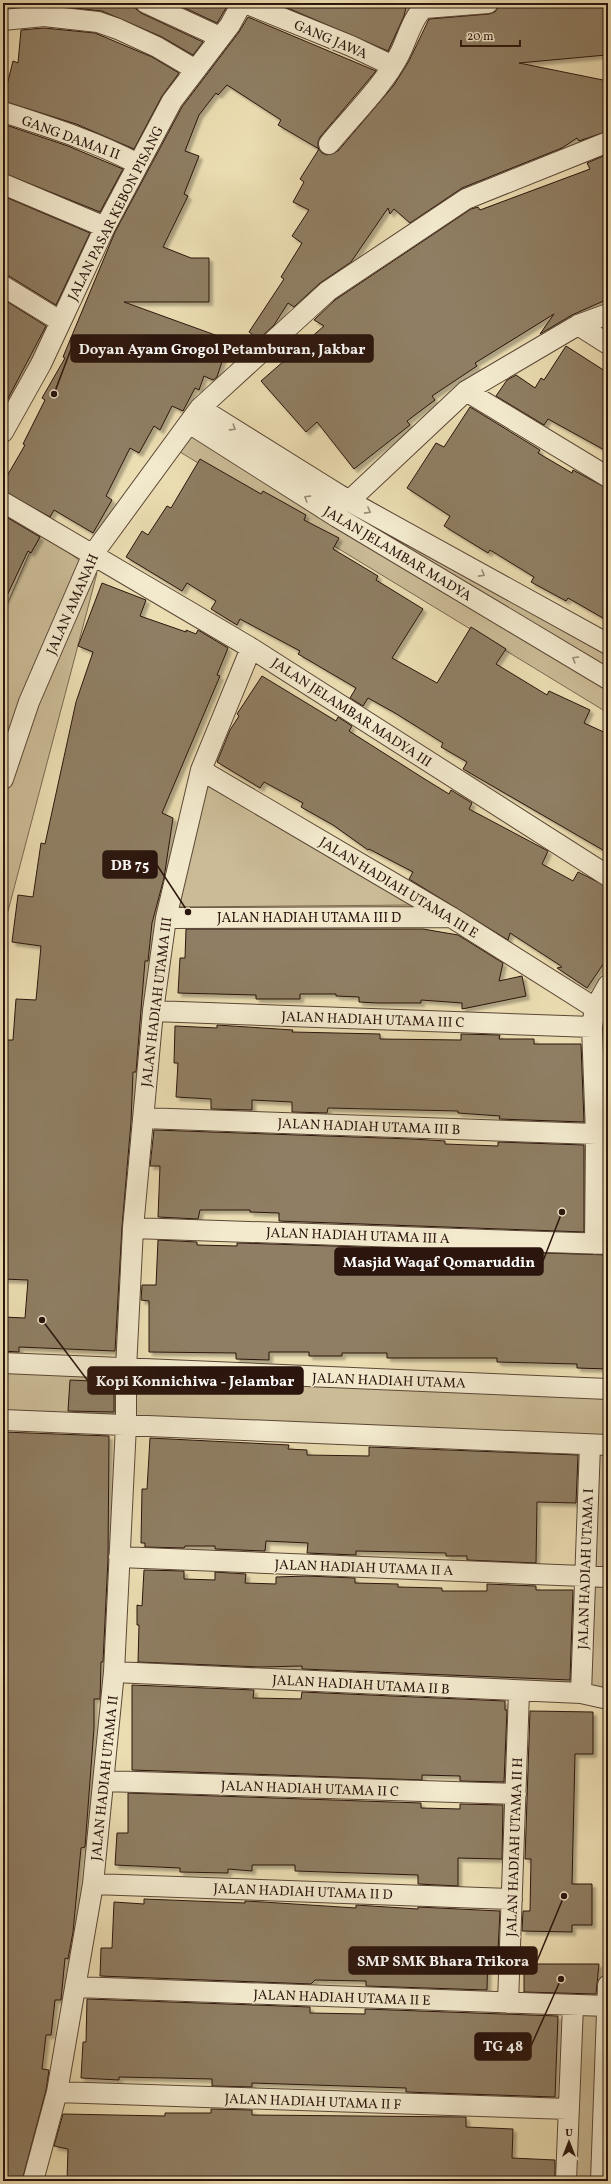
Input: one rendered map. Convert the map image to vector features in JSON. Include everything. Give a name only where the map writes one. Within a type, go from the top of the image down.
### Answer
[{"type":"street","points":[[146,3],[220,37]]},
{"type":"street","name":"JALAN PASAR KEBON PISANG","points":[[3,432],[26,392],[105,227],[172,101],[230,25],[242,3]]},
{"type":"street","name":"GANG JAWA","points":[[245,3],[351,46],[393,66]]},
{"type":"street","points":[[329,144],[393,66],[408,38],[417,13],[421,10],[488,3]]},
{"type":"street","points":[[4,24],[44,16],[98,22],[118,29],[157,47],[196,70]]},
{"type":"street","name":"GANG DAMAI II","points":[[3,112],[53,128],[121,155],[138,164]]},
{"type":"street","name":"JALAN AMANAH","points":[[3,778],[29,702],[93,554],[195,416],[328,291],[466,199],[608,142]]},
{"type":"street","points":[[3,184],[90,218],[105,227]]},
{"type":"street","points":[[3,286],[60,321]]},
{"type":"street","points":[[349,500],[466,391],[578,325],[608,314]]},
{"type":"street","points":[[578,325],[608,344]]},
{"type":"street","points":[[466,391],[608,477]]},
{"type":"street","name":"JALAN JELAMBAR MADYA","points":[[195,416],[608,644]]},
{"type":"street","name":"JALAN JELAMBAR MADYA","points":[[195,416],[337,517],[608,679]]},
{"type":"street","name":"JALAN JELAMBAR MADYA III","points":[[3,502],[250,648],[608,876]]},
{"type":"street","name":"JALAN HADIAH UTAMA III","points":[[126,1369],[133,1228],[153,1011],[166,918],[201,770],[250,648]]},
{"type":"street","name":"JALAN HADIAH UTAMA III E","points":[[201,770],[451,917],[595,1008]]},
{"type":"street","name":"JALAN HADIAH UTAMA III D","points":[[166,918],[451,917]]},
{"type":"street","points":[[602,1244],[592,1028],[595,1008],[608,985]]},
{"type":"street","name":"JALAN HADIAH UTAMA III C","points":[[153,1011],[592,1028]]},
{"type":"street","name":"JALAN HADIAH UTAMA III B","points":[[143,1118],[596,1134]]},
{"type":"street","name":"JALAN HADIAH UTAMA III A","points":[[133,1228],[602,1244]]},
{"type":"street","name":"JALAN HADIAH UTAMA","points":[[3,1362],[126,1369],[608,1388]]},
{"type":"street","name":"JALAN HADIAH UTAMA II","points":[[33,2181],[57,2092],[93,1884],[114,1672],[126,1425],[126,1369]]},
{"type":"street","points":[[3,1420],[599,1445]]},
{"type":"street","name":"JALAN HADIAH UTAMA I","points":[[581,1693],[584,1576],[599,1445]]},
{"type":"street","name":"JALAN HADIAH UTAMA II A","points":[[119,1557],[608,1577]]},
{"type":"street","name":"JALAN HADIAH UTAMA II B","points":[[114,1672],[519,1692],[581,1693],[608,1698]]},
{"type":"street","name":"JALAN HADIAH UTAMA II H","points":[[508,2003],[519,1692]]},
{"type":"street","name":"JALAN HADIAH UTAMA II C","points":[[104,1781],[516,1794]]},
{"type":"street","name":"JALAN HADIAH UTAMA II D","points":[[93,1884],[512,1898]]},
{"type":"street","points":[[600,2181],[608,1985]]},
{"type":"street","name":"JALAN HADIAH UTAMA II E","points":[[76,1987],[607,2006]]},
{"type":"street","points":[[566,2181],[573,2005]]},
{"type":"street","name":"JALAN HADIAH UTAMA II F","points":[[57,2092],[568,2109]]},
{"type":"shaded area","points":[[205,405],[608,638],[608,713],[180,452]]},
{"type":"shaded area","points":[[39,531],[97,573],[3,930],[3,614]]},
{"type":"shaded area","points":[[206,784],[414,905],[176,907]]},
{"type":"shaded area","points":[[608,1013],[608,1239],[599,1239],[605,1018]]},
{"type":"shaded area","points":[[3,1366],[608,1389],[608,1441],[3,1415]]},
{"type":"shaded area","points":[[593,1449],[608,1449],[608,1689],[586,1684]]},
{"type":"shaded area","points":[[580,2012],[601,2012],[596,2181],[574,2181]]},
{"type":"building","points":[[23,3],[135,3],[136,9],[141,13],[203,42],[193,55],[162,37],[102,11],[45,5],[23,6]]},
{"type":"building","points":[[174,3],[229,3],[217,23]]},
{"type":"building","points":[[276,3],[407,3],[404,16],[388,51]]},
{"type":"building","points":[[531,3],[608,3],[606,55],[519,63],[608,81],[608,131],[579,141],[577,138],[562,148],[462,188],[410,223],[394,209],[390,214],[388,208],[351,262],[320,283],[294,307],[288,303],[274,325],[259,339],[249,332],[284,279],[281,277],[302,243],[292,236],[309,210],[293,202],[304,182],[300,179],[319,149],[322,153],[327,155],[338,151],[394,85],[409,61],[429,19],[489,14],[495,12],[499,6]]},
{"type":"building","points":[[248,17],[376,71],[320,137],[318,142],[319,149],[278,125],[281,120],[227,85],[218,95],[216,93],[199,115],[185,151],[199,156],[184,194],[188,196],[163,247],[191,258],[209,258],[209,302],[124,302],[229,340],[217,377],[213,380],[204,376],[199,390],[195,388],[183,411],[172,406],[160,430],[154,426],[139,453],[130,448],[106,496],[112,500],[93,533],[54,510],[50,517],[3,491],[3,483],[25,445],[23,444],[45,400],[42,398],[65,358],[63,357],[115,232],[182,107],[239,32]]},
{"type":"building","points":[[44,28],[95,33],[152,57],[179,73],[162,96],[134,149],[76,124],[3,101],[13,61],[18,63],[21,30]]},
{"type":"building","points":[[3,124],[68,146],[123,169],[100,212],[3,173]]},
{"type":"building","points":[[608,154],[608,299],[572,315],[540,334],[554,314],[475,363],[477,366],[432,396],[435,400],[407,421],[410,425],[354,469],[317,422],[306,432],[261,381],[324,326],[314,320],[335,300],[471,209],[478,207],[480,210],[590,169],[587,163]]},
{"type":"building","points":[[3,196],[90,233],[56,305],[9,276],[3,275]]},
{"type":"building","points":[[3,299],[46,326],[3,408]]},
{"type":"building","points":[[566,346],[608,373],[608,452],[548,419],[544,425],[496,396],[507,380],[516,375],[535,388],[541,378],[544,380]]},
{"type":"building","points":[[470,407],[540,450],[538,453],[572,473],[573,470],[608,489],[608,621],[568,598],[566,601],[531,582],[534,577],[490,550],[488,553],[444,526],[450,516],[407,488],[436,443],[444,447]]},
{"type":"building","points":[[200,459],[261,494],[263,491],[306,515],[304,520],[339,538],[333,549],[378,576],[376,580],[423,609],[392,658],[437,683],[471,627],[506,649],[496,664],[547,695],[549,691],[590,710],[584,723],[608,734],[608,853],[463,769],[467,762],[441,747],[443,743],[395,713],[368,698],[363,706],[350,698],[356,688],[298,654],[300,651],[240,619],[237,625],[211,609],[216,601],[187,583],[182,591],[126,557],[142,531],[148,535],[167,506],[171,508]]},
{"type":"building","points":[[3,515],[40,537],[31,553],[28,551],[3,604]]},
{"type":"building","points":[[102,583],[146,600],[140,616],[186,632],[186,630],[196,634],[198,630],[228,648],[217,675],[220,676],[162,813],[173,818],[164,878],[152,923],[148,961],[145,961],[136,1072],[133,1072],[131,1122],[122,1227],[115,1351],[19,1347],[19,1352],[3,1351],[3,1317],[25,1318],[28,1280],[3,1279],[3,1064],[5,1040],[13,1040],[16,999],[36,1000],[41,946],[12,942],[18,895],[33,897],[41,843],[45,844],[76,702],[93,652],[78,646]]},
{"type":"building","points":[[262,676],[336,721],[338,717],[352,726],[349,731],[449,794],[451,790],[472,803],[469,809],[548,851],[542,864],[573,881],[578,872],[608,887],[608,957],[587,988],[557,968],[562,967],[558,964],[510,933],[508,940],[409,879],[413,872],[369,849],[368,850],[333,825],[301,807],[303,803],[264,782],[260,788],[217,762],[230,730],[239,716],[237,714]]},
{"type":"building","points":[[186,929],[423,929],[458,935],[503,963],[499,981],[522,976],[526,996],[462,1009],[462,1003],[421,1000],[421,1003],[359,1002],[359,997],[336,996],[336,994],[300,994],[300,999],[256,999],[256,995],[178,993],[180,958],[185,958]]},
{"type":"building","points":[[217,1025],[293,1030],[292,1032],[380,1034],[380,1039],[461,1040],[461,1034],[500,1035],[499,1039],[534,1039],[534,1044],[581,1044],[584,1122],[499,1119],[500,1116],[458,1113],[458,1111],[328,1108],[327,1113],[292,1112],[292,1102],[252,1100],[252,1110],[211,1109],[211,1099],[176,1097],[178,1063],[174,1063],[175,1026],[217,1028]]},
{"type":"building","points":[[154,1130],[412,1139],[445,1141],[445,1144],[498,1146],[498,1142],[584,1145],[584,1232],[279,1221],[279,1213],[250,1212],[250,1210],[200,1210],[198,1219],[158,1217],[160,1166],[150,1166]]},
{"type":"building","points":[[158,1240],[197,1242],[197,1245],[237,1246],[237,1243],[240,1243],[608,1255],[608,1369],[577,1368],[577,1364],[497,1362],[497,1358],[387,1358],[387,1353],[342,1353],[342,1356],[309,1356],[309,1352],[269,1352],[269,1360],[236,1359],[236,1353],[149,1352],[149,1301],[141,1300],[142,1285],[156,1285]]},
{"type":"building","points":[[70,1380],[114,1382],[114,1412],[68,1411]]},
{"type":"building","points":[[3,1432],[109,1436],[108,1559],[103,1662],[101,1662],[100,1699],[94,1699],[94,1728],[85,1847],[81,1848],[73,1932],[68,1959],[65,1958],[61,2000],[55,2000],[51,2035],[46,2035],[42,2069],[49,2070],[46,2090],[22,2181],[3,2181]]},
{"type":"building","points":[[150,1438],[289,1445],[288,1449],[307,1450],[307,1455],[369,1456],[369,1447],[578,1455],[576,1503],[537,1502],[536,1563],[467,1560],[467,1556],[446,1556],[446,1553],[356,1551],[356,1555],[307,1553],[308,1543],[266,1541],[265,1551],[215,1549],[215,1546],[185,1546],[184,1548],[145,1547],[145,1543],[141,1543],[142,1489],[147,1489]]},
{"type":"building","points":[[144,1570],[184,1571],[184,1579],[215,1580],[215,1572],[246,1574],[245,1583],[276,1584],[276,1577],[307,1576],[355,1578],[355,1583],[398,1584],[398,1587],[442,1588],[442,1591],[487,1591],[487,1584],[536,1586],[536,1590],[573,1590],[570,1680],[302,1669],[302,1666],[261,1667],[138,1662],[139,1625],[137,1625],[137,1605],[142,1606]]},
{"type":"building","points":[[132,1685],[254,1690],[253,1698],[301,1699],[302,1692],[505,1701],[505,1710],[507,1710],[504,1782],[460,1781],[460,1776],[422,1775],[422,1780],[132,1770]]},
{"type":"building","points":[[530,1711],[593,1712],[593,1754],[575,1754],[572,1884],[592,1884],[592,1925],[572,1925],[572,1932],[522,1931],[523,1911],[530,1911],[531,1859],[525,1859]]},
{"type":"building","points":[[128,1793],[421,1803],[421,1808],[460,1809],[460,1804],[503,1805],[502,1859],[458,1858],[458,1886],[418,1884],[418,1875],[295,1871],[295,1865],[252,1865],[252,1871],[228,1869],[228,1873],[180,1872],[180,1868],[115,1865],[117,1833],[128,1833]]},
{"type":"building","points":[[144,1899],[245,1903],[245,1901],[356,1908],[356,1905],[418,1909],[418,1907],[500,1911],[498,1951],[488,1951],[487,1990],[366,1986],[366,1981],[315,1980],[311,1984],[100,1976],[101,1948],[112,1948],[114,1902],[144,1904]]},
{"type":"building","points":[[524,1964],[599,1964],[596,1994],[524,1992]]},
{"type":"building","points":[[87,1999],[310,2007],[310,2013],[365,2014],[365,2009],[558,2016],[555,2097],[406,2092],[406,2088],[252,2083],[252,2087],[212,2086],[212,2079],[119,2077],[119,2080],[81,2078],[83,2042],[86,2042]]},
{"type":"building","points":[[211,2109],[252,2110],[252,2115],[466,2117],[466,2127],[513,2129],[512,2158],[555,2160],[555,2181],[67,2180],[68,2149],[54,2146],[63,2114],[165,2116],[165,2113],[211,2113]]},
{"type":"place","name":"Doyan Ayam Grogol Petamburan, Jakbar","points":[[54,394]]},
{"type":"place","name":"DB 75","points":[[188,912]]},
{"type":"place","name":"Masjid Waqaf Qomaruddin","points":[[562,1212]]},
{"type":"place","name":"Kopi Konnichiwa - Jelambar","points":[[42,1320]]},
{"type":"place","name":"SMP SMK Bhara Trikora","points":[[564,1896]]},
{"type":"place","name":"TG 48","points":[[561,1979]]}]
